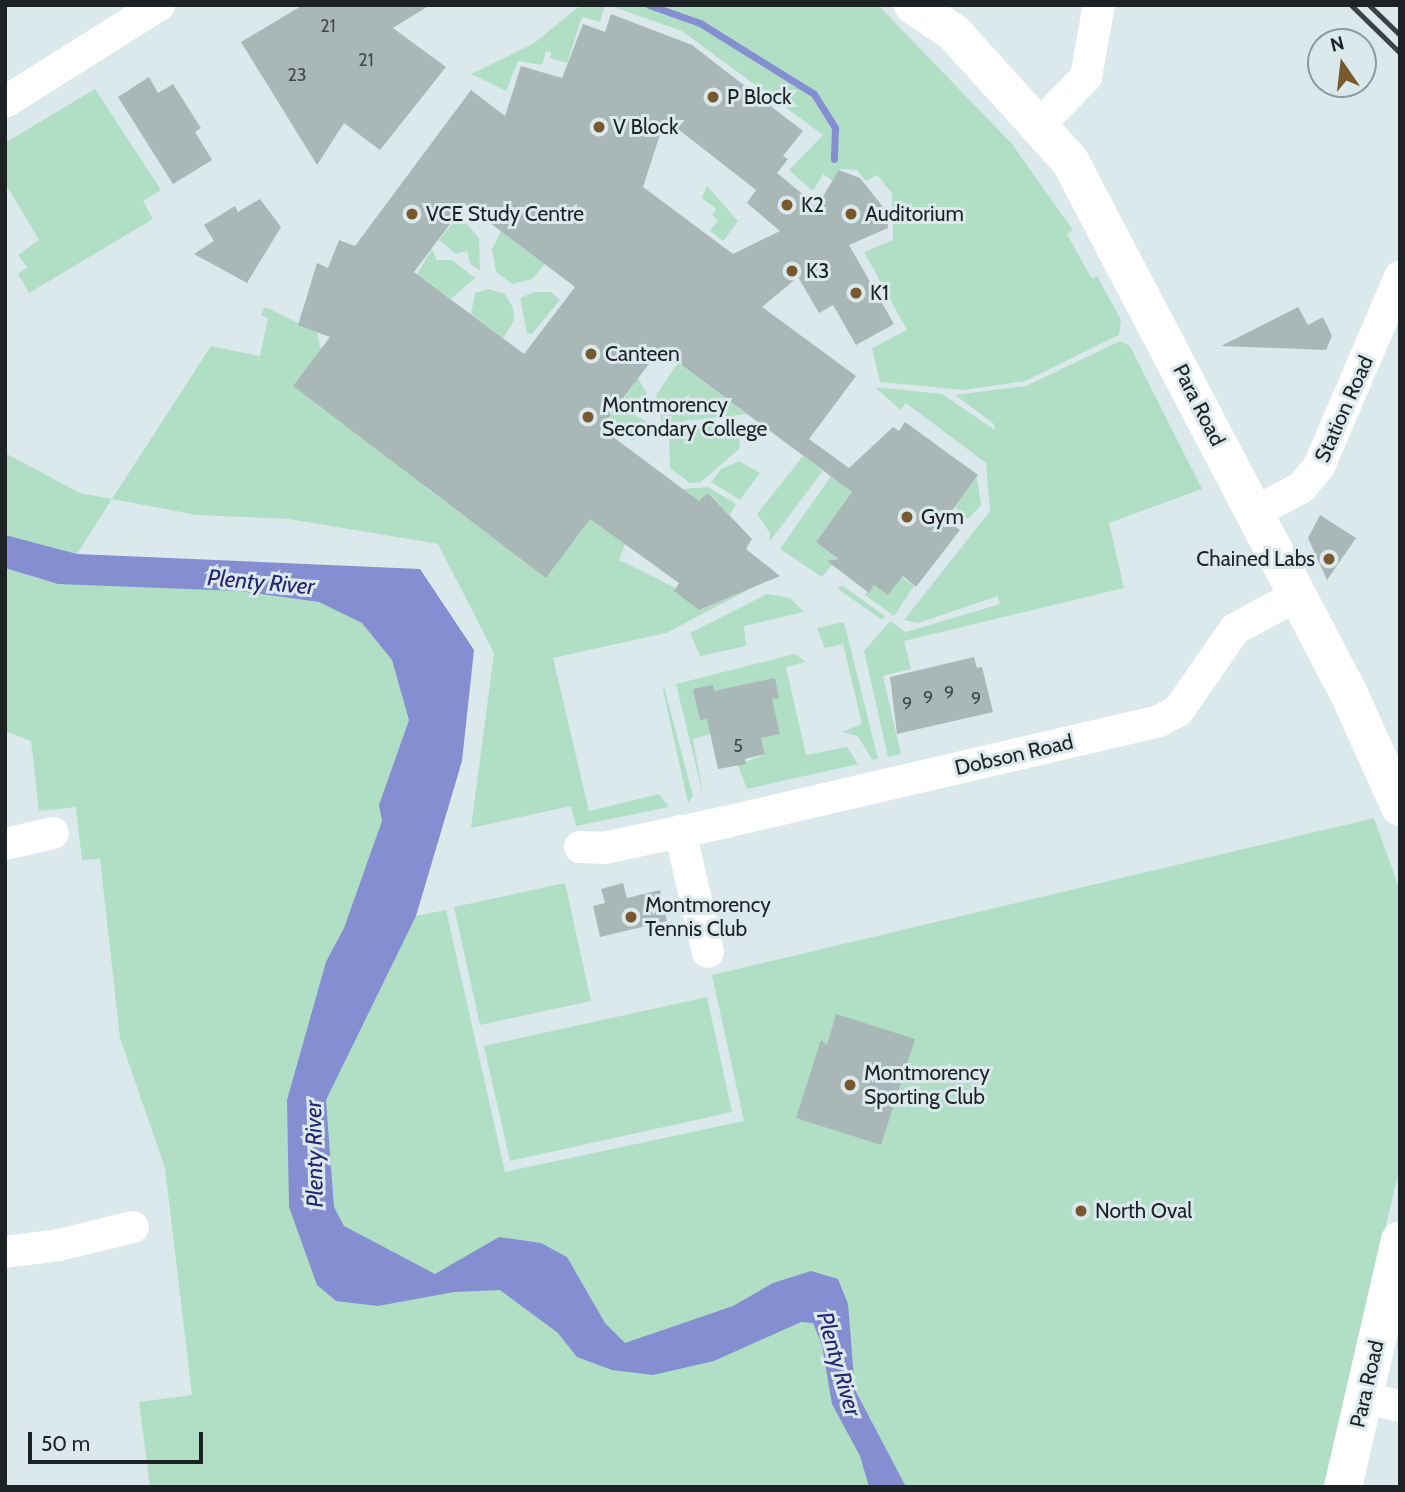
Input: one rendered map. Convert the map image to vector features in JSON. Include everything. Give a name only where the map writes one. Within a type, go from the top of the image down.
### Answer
[{"type":"main road","name":"Para Road","points":[[913,5],[947,19],[1070,161],[1127,263],[1298,595],[1370,736],[1400,807]]},
{"type":"main road","name":"Para Road","points":[[1343,1487],[1400,1240]]},
{"type":"street","points":[[5,102],[159,5]]},
{"type":"street","points":[[1040,124],[1086,77],[1098,5]]},
{"type":"street","name":"Station Road","points":[[1254,513],[1302,487],[1315,473],[1400,276]]},
{"type":"street","name":"Dobson Road","points":[[580,846],[604,848],[1167,718],[1178,711],[1235,629],[1298,595]]},
{"type":"street","points":[[680,831],[708,952]]},
{"type":"street","points":[[5,844],[53,833]]},
{"type":"street","points":[[5,1252],[59,1245],[133,1227]]},
{"type":"street","points":[[1363,1398],[1400,1406]]},
{"type":"green space","points":[[581,5],[605,5],[600,22],[582,17],[567,63],[550,58],[551,52],[546,51],[542,65],[518,61],[506,91],[471,74],[533,44]]},
{"type":"green space","points":[[608,5],[878,5],[1012,144],[1073,230],[1067,234],[1092,279],[1097,276],[1121,320],[1119,335],[1025,381],[964,390],[880,382],[872,348],[907,330],[864,252],[893,240],[892,193],[877,175],[866,181],[857,170],[840,169],[833,181],[823,174],[813,191],[789,170],[823,135],[682,31]]},
{"type":"green space","points":[[95,89],[161,190],[143,201],[153,219],[29,293],[18,274],[27,267],[18,255],[39,240],[5,183],[5,143]]},
{"type":"green space","points":[[707,186],[738,221],[723,241],[710,231],[718,220],[712,215],[716,209],[702,198]]},
{"type":"green space","points":[[459,215],[479,238],[480,270],[471,265],[467,251],[456,254],[439,240]]},
{"type":"green space","points":[[501,231],[545,264],[532,279],[512,284],[496,272],[492,249]]},
{"type":"green space","points":[[432,249],[437,260],[452,260],[475,278],[451,299],[417,274]]},
{"type":"green space","points":[[489,289],[505,294],[513,308],[514,321],[503,338],[471,314],[475,293]]},
{"type":"green space","points":[[534,292],[551,292],[560,300],[532,334],[527,333],[520,298]]},
{"type":"green space","points":[[265,307],[317,332],[321,351],[293,386],[345,425],[447,457],[425,487],[546,577],[569,546],[584,514],[625,544],[619,560],[676,588],[699,610],[754,587],[666,633],[553,658],[589,811],[659,794],[669,807],[576,826],[571,806],[471,828],[494,653],[438,544],[288,519],[197,515],[112,499],[211,346],[260,356],[268,318],[261,315]]},
{"type":"green space","points":[[1120,341],[1130,346],[1202,489],[1109,523],[1124,588],[904,641],[911,669],[883,676],[901,754],[888,757],[864,651],[890,621],[906,632],[1000,604],[998,596],[918,623],[904,620],[990,511],[986,463],[906,403],[900,410],[875,387],[942,394],[995,430],[994,424],[955,395],[1026,386]]},
{"type":"green space","points":[[678,363],[747,414],[662,424],[656,395]]},
{"type":"green space","points":[[638,378],[647,394],[648,406],[643,409],[624,399]]},
{"type":"green space","points":[[618,406],[649,423],[633,441],[607,421]]},
{"type":"green space","points":[[725,424],[739,430],[740,448],[701,482],[690,483],[670,468],[669,432]]},
{"type":"green space","points":[[5,453],[80,493],[112,499],[68,568],[304,582],[433,671],[379,923],[446,910],[505,1172],[744,1121],[712,975],[1374,818],[1400,891],[1400,1166],[1324,1487],[150,1487],[139,1402],[192,1395],[165,1168],[120,1038],[100,859],[82,860],[76,807],[39,811],[31,741],[5,731],[5,568],[57,584],[5,553]]},
{"type":"green space","points":[[803,456],[823,471],[770,541],[770,533],[757,514]]},
{"type":"green space","points":[[739,461],[760,473],[740,500],[711,482],[721,469]]},
{"type":"green space","points":[[831,476],[852,492],[816,542],[837,559],[822,577],[780,549]]},
{"type":"green space","points":[[977,477],[981,505],[968,519],[955,507]]},
{"type":"green space","points":[[708,487],[736,504],[730,515],[752,539],[709,493],[698,502],[683,489]]},
{"type":"green space","points":[[902,577],[914,586],[894,616],[865,595],[874,585],[888,595]]},
{"type":"green space","points":[[842,585],[885,616],[882,620],[838,589]]},
{"type":"green space","points":[[767,594],[790,598],[804,612],[744,626],[746,646],[700,656],[690,633]]},
{"type":"green space","points":[[844,622],[878,759],[872,760],[858,736],[842,732],[862,724],[843,644],[825,648],[817,628]]},
{"type":"green space","points":[[795,654],[806,662],[786,667],[806,755],[847,747],[858,764],[747,789],[738,765],[765,754],[761,738],[709,725],[711,734],[693,739],[704,799],[676,684]]},
{"type":"green space","points":[[664,687],[693,796],[688,803],[663,690]]},
{"type":"green space","points":[[565,883],[591,1001],[480,1025],[454,907]]},
{"type":"green space","points":[[707,997],[732,1112],[510,1161],[484,1046]]},
{"type":"water","name":"Plenty River","points":[[5,535],[77,554],[420,569],[474,650],[462,761],[416,916],[326,1100],[334,1207],[344,1226],[435,1274],[499,1237],[541,1243],[567,1257],[605,1323],[625,1343],[733,1306],[773,1283],[811,1271],[838,1279],[848,1304],[855,1390],[906,1487],[869,1487],[860,1456],[832,1404],[822,1345],[813,1323],[801,1322],[714,1361],[653,1375],[612,1370],[577,1357],[558,1333],[500,1290],[454,1292],[378,1306],[336,1301],[317,1285],[289,1207],[287,1100],[326,962],[344,928],[382,821],[379,805],[409,720],[392,660],[362,623],[319,602],[240,591],[58,584],[5,568]]},
{"type":"building","points":[[303,5],[430,5],[393,28],[446,67],[380,150],[344,123],[317,165],[241,42]]},
{"type":"building","points":[[611,14],[692,45],[803,131],[783,156],[788,159],[777,173],[817,206],[839,170],[860,178],[887,212],[888,228],[849,245],[894,324],[856,345],[833,305],[819,313],[798,277],[762,307],[856,376],[809,439],[849,468],[893,427],[899,431],[905,422],[978,475],[946,519],[960,530],[916,587],[903,576],[888,595],[874,585],[869,593],[827,561],[838,559],[816,542],[852,492],[660,349],[601,428],[699,501],[708,493],[752,539],[746,549],[780,576],[699,610],[674,591],[679,583],[590,519],[546,578],[293,386],[330,337],[298,325],[317,263],[328,268],[339,240],[355,246],[471,90],[505,116],[521,66],[562,78],[583,24],[605,32]],"holes":[[[665,119],[756,190],[747,203],[780,231],[733,254],[643,187]],[[465,204],[575,287],[524,354],[414,272]]]},
{"type":"building","points":[[149,77],[158,93],[173,84],[201,128],[195,132],[212,160],[173,184],[118,97]]},
{"type":"building","points":[[260,199],[281,227],[247,283],[194,254],[214,241],[204,225],[235,206],[238,212]]},
{"type":"building","points":[[1298,307],[1308,325],[1323,317],[1332,336],[1326,350],[1221,346]]},
{"type":"building","name":"Chained Labs","points":[[1320,515],[1356,538],[1327,580],[1308,538]]},
{"type":"building","points":[[974,657],[977,668],[982,667],[993,712],[897,734],[890,677]]},
{"type":"building","points":[[775,678],[779,698],[772,699],[780,734],[761,738],[765,754],[745,759],[746,764],[718,769],[707,719],[700,720],[693,689],[713,685],[714,691]]},
{"type":"building","name":"Montmorency Tennis Club","points":[[623,883],[627,898],[660,890],[667,921],[600,937],[593,906],[605,903],[601,889]]},
{"type":"building","name":"Montmorency Sporting Club","points":[[836,1014],[915,1039],[881,1145],[796,1118],[821,1040],[827,1045]]},
{"type":"waterway","points":[[649,5],[700,23],[814,94],[835,128],[834,159]]},
{"type":"railway","points":[[1351,5],[1400,53]]},
{"type":"railway","points":[[1369,5],[1400,35]]},
{"type":"place","name":"P Block","points":[[713,97]]},
{"type":"place","name":"V Block","points":[[599,127]]},
{"type":"place","name":"K2","points":[[787,205]]},
{"type":"place","name":"VCE Study Centre","points":[[412,214]]},
{"type":"place","name":"Auditorium","points":[[851,214]]},
{"type":"place","name":"K3","points":[[792,271]]},
{"type":"place","name":"K1","points":[[856,293]]},
{"type":"place","name":"Canteen","points":[[591,354]]},
{"type":"place","name":"Montmorency Secondary College","points":[[588,417]]},
{"type":"place","name":"Gym","points":[[907,517]]},
{"type":"place","name":"Chained Labs","points":[[1329,559]]},
{"type":"place","name":"Montmorency Tennis Club","points":[[631,917]]},
{"type":"place","name":"Montmorency Sporting Club","points":[[850,1085]]},
{"type":"place","name":"North Oval","points":[[1081,1211]]}]
